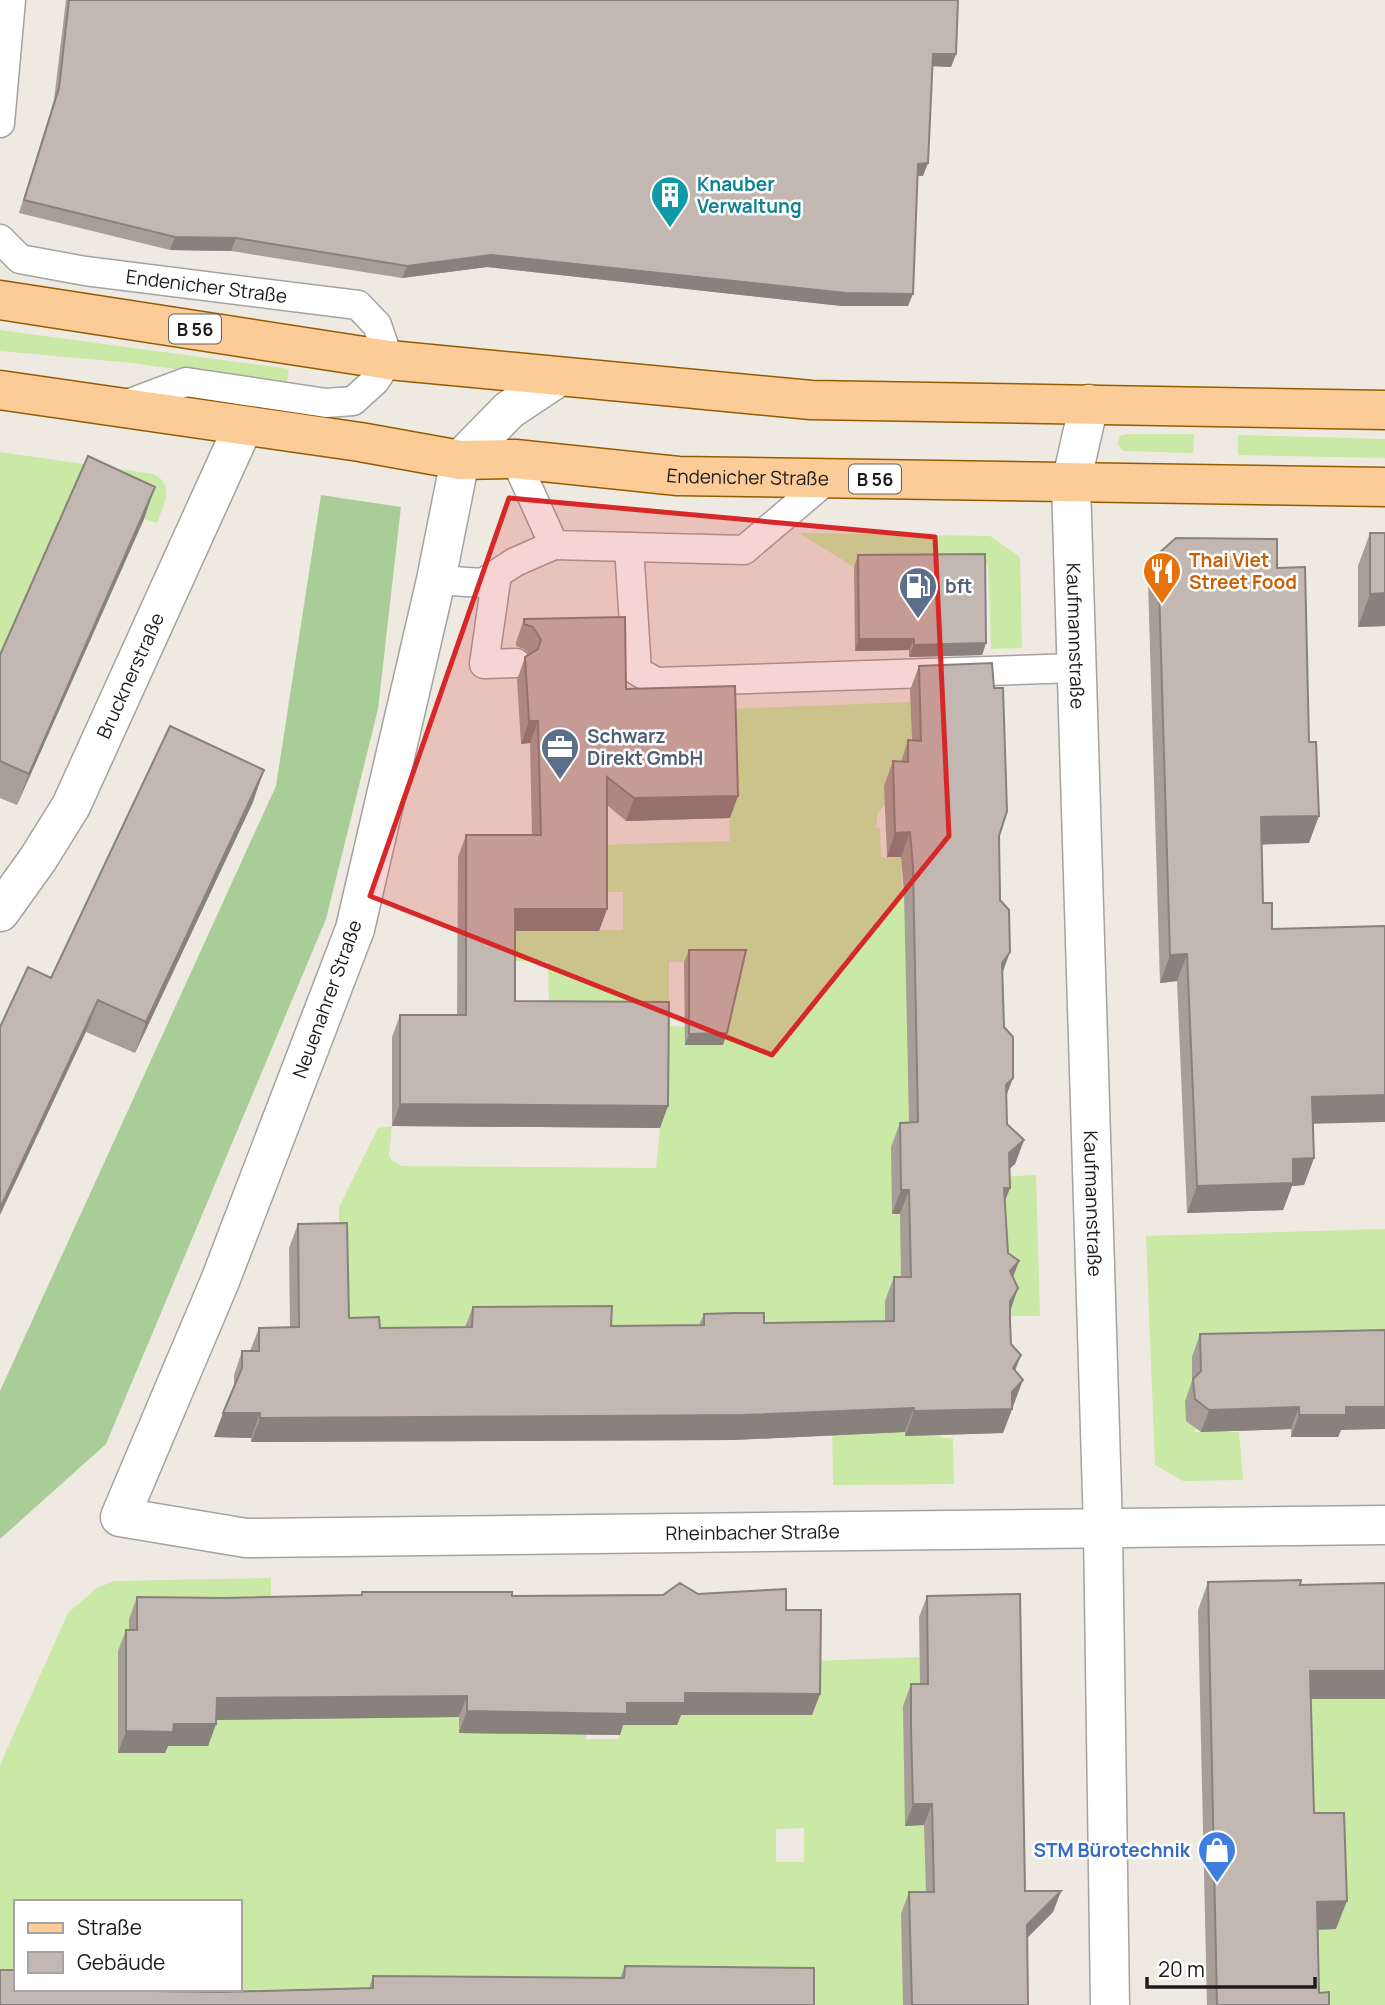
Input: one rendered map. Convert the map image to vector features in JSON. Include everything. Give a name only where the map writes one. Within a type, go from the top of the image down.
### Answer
[{"type":"main road","name":"B 56","points":[[0,300],[389,360],[811,400],[1385,410]]},
{"type":"main road","name":"Endenicher Straße","points":[[0,390],[360,442],[460,460],[514,459],[678,476],[1385,487]]},
{"type":"street","points":[[460,460],[509,410],[557,378]]},
{"type":"street","name":"Kaufmannstraße","points":[[1089,404],[1072,483],[1103,1528],[1110,2005]]},
{"type":"street","name":"Brucknerstraße","points":[[0,912],[71,806],[243,427]]},
{"type":"street","name":"Neuenahrer Straße","points":[[120,1517],[220,1281],[355,929],[436,580],[460,460]]},
{"type":"street","name":"Rheinbacher Straße","points":[[120,1517],[246,1538],[1385,1525]]},
{"type":"lane","points":[[0,123],[11,0]]},
{"type":"lane","name":"Endenicher Straße","points":[[0,239],[20,259],[358,305],[377,325],[389,360],[375,381],[353,401],[326,404],[186,382],[116,408]]},
{"type":"lane","points":[[514,459],[548,535]]},
{"type":"lane","points":[[436,580],[483,583],[548,535],[629,547],[744,550],[829,478]]},
{"type":"lane","points":[[629,547],[626,660],[637,671],[656,682],[1076,668]]},
{"type":"lane","points":[[497,573],[484,664],[516,663]]},
{"type":"highlighted area","points":[[509,498],[935,537],[949,836],[772,1055],[370,896]]},
{"type":"green space","points":[[0,330],[289,369],[286,385],[132,363],[0,351]]},
{"type":"green space","points":[[1194,434],[1193,453],[1123,451],[1117,444],[1120,436]]},
{"type":"green space","points":[[1238,435],[1385,439],[1385,458],[1238,455]]},
{"type":"green space","points":[[0,452],[153,474],[164,483],[166,496],[157,523],[144,519],[0,658]]},
{"type":"green space","points":[[321,495],[401,507],[378,709],[326,919],[106,1444],[0,1539],[0,1391],[276,786]]},
{"type":"green space","points":[[799,533],[990,536],[1020,557],[1022,648],[991,649],[988,565],[854,567]]},
{"type":"green space","points":[[911,702],[912,765],[885,786],[885,805],[878,812],[876,827],[880,828],[881,857],[901,857],[902,891],[915,892],[906,958],[908,1083],[1000,1177],[1036,1175],[1040,1316],[1001,1316],[904,1395],[905,1435],[940,1435],[941,1438],[953,1438],[954,1484],[833,1485],[831,1349],[340,1342],[339,1207],[378,1128],[392,1126],[389,1155],[392,1161],[402,1166],[656,1168],[660,1128],[660,1025],[684,1027],[741,962],[669,962],[669,1013],[549,1013],[548,961],[507,961],[507,931],[623,930],[623,892],[599,892],[597,845],[730,841],[727,709]]},
{"type":"green space","points":[[1385,1229],[1385,1353],[1195,1424],[1195,1432],[1239,1432],[1243,1480],[1183,1481],[1155,1465],[1146,1236]]},
{"type":"green space","points":[[271,1578],[271,1619],[118,1651],[118,1753],[165,1753],[166,1746],[209,1697],[586,1717],[586,1739],[619,1739],[620,1717],[651,1725],[677,1725],[677,1715],[812,1715],[813,1661],[920,1657],[920,1706],[905,1825],[933,1825],[926,1914],[901,1914],[902,1946],[914,2005],[28,2005],[0,1995],[0,1765],[68,1613],[97,1588],[114,1581]],"holes":[[[804,1828],[804,1862],[776,1862],[776,1829]]]},
{"type":"green space","points":[[1305,1689],[1385,1698],[1385,2005],[1300,2005],[1306,1930],[1336,1929],[1304,1841]]},
{"type":"building","points":[[69,0],[958,0],[956,54],[933,54],[928,163],[918,164],[913,294],[846,293],[491,255],[407,266],[236,238],[175,237],[24,200],[59,88]]},
{"type":"building","points":[[88,456],[155,487],[29,774],[0,761],[0,655]]},
{"type":"building","points":[[1370,533],[1385,533],[1385,593],[1370,594]]},
{"type":"building","points":[[1176,538],[1277,539],[1277,568],[1305,567],[1309,742],[1316,742],[1319,816],[1261,817],[1263,903],[1272,903],[1272,929],[1385,926],[1385,1095],[1312,1097],[1314,1158],[1293,1159],[1293,1183],[1197,1186],[1187,954],[1170,955],[1158,554]]},
{"type":"building","name":"bft","points":[[985,554],[986,643],[914,645],[914,639],[859,639],[858,555]]},
{"type":"building","points":[[625,617],[626,689],[735,686],[738,796],[634,798],[607,777],[607,909],[515,909],[515,1001],[669,1002],[668,1106],[400,1104],[400,1015],[466,1015],[466,835],[541,835],[538,721],[529,721],[525,657],[538,649],[541,640],[533,627],[524,624],[524,619]]},
{"type":"building","points":[[992,663],[994,688],[1003,688],[1007,811],[999,836],[1000,900],[1009,910],[1010,952],[1002,963],[1004,1027],[1013,1037],[1013,1078],[1006,1085],[1007,1124],[1024,1140],[1009,1153],[1010,1188],[1004,1188],[1008,1253],[1019,1261],[1010,1271],[1018,1288],[1010,1302],[1010,1321],[1011,1344],[1021,1355],[1013,1368],[1023,1380],[1012,1392],[1012,1409],[914,1411],[914,1408],[743,1415],[260,1418],[260,1413],[223,1413],[242,1368],[242,1351],[259,1351],[259,1328],[299,1327],[298,1224],[347,1223],[349,1318],[379,1317],[380,1328],[472,1327],[473,1307],[612,1306],[611,1326],[704,1325],[704,1314],[735,1313],[764,1313],[764,1323],[894,1321],[894,1277],[911,1277],[909,1190],[901,1190],[900,1123],[918,1122],[913,867],[910,832],[895,833],[893,761],[908,762],[908,740],[921,741],[919,666]]},
{"type":"building","points":[[170,726],[264,770],[146,1022],[98,1000],[0,1208],[0,1027],[28,967],[51,978]]},
{"type":"building","points":[[689,950],[746,950],[727,1033],[689,1034]]},
{"type":"building","points":[[1385,1330],[1385,1407],[1346,1407],[1346,1415],[1299,1415],[1299,1407],[1209,1410],[1195,1399],[1193,1379],[1201,1371],[1200,1334]]},
{"type":"building","points":[[1301,1580],[1300,1585],[1385,1583],[1385,1671],[1310,1671],[1314,1813],[1344,1813],[1347,1901],[1317,1902],[1319,1993],[1329,1992],[1329,2005],[1217,2005],[1208,1582]]},
{"type":"building","points":[[680,1583],[698,1594],[786,1589],[786,1610],[821,1610],[820,1694],[685,1693],[685,1703],[627,1703],[627,1714],[467,1711],[467,1696],[217,1698],[216,1724],[174,1724],[173,1732],[126,1731],[126,1630],[137,1630],[137,1597],[362,1595],[362,1592],[512,1592],[512,1596],[663,1595]]},
{"type":"building","points":[[1020,1594],[1025,1891],[1061,1891],[1027,1925],[1028,2005],[912,2005],[909,1892],[934,1892],[932,1804],[913,1804],[911,1729],[911,1684],[928,1684],[927,1596]]},
{"type":"building","points":[[625,1966],[814,1968],[814,2005],[0,2005],[0,1970],[14,1970],[14,1991],[221,1992],[373,1988],[373,1976],[624,1978]]},
{"type":"place","name":"Knauber Verwaltung","points":[[670,229]]},
{"type":"place","name":"Thai Viet Street Food","points":[[1162,605]]},
{"type":"place","name":"bft","points":[[918,620]]},
{"type":"place","name":"Schwarz Direkt GmbH","points":[[560,781]]},
{"type":"place","name":"STM Bürotechnik","points":[[1217,1884]]}]
